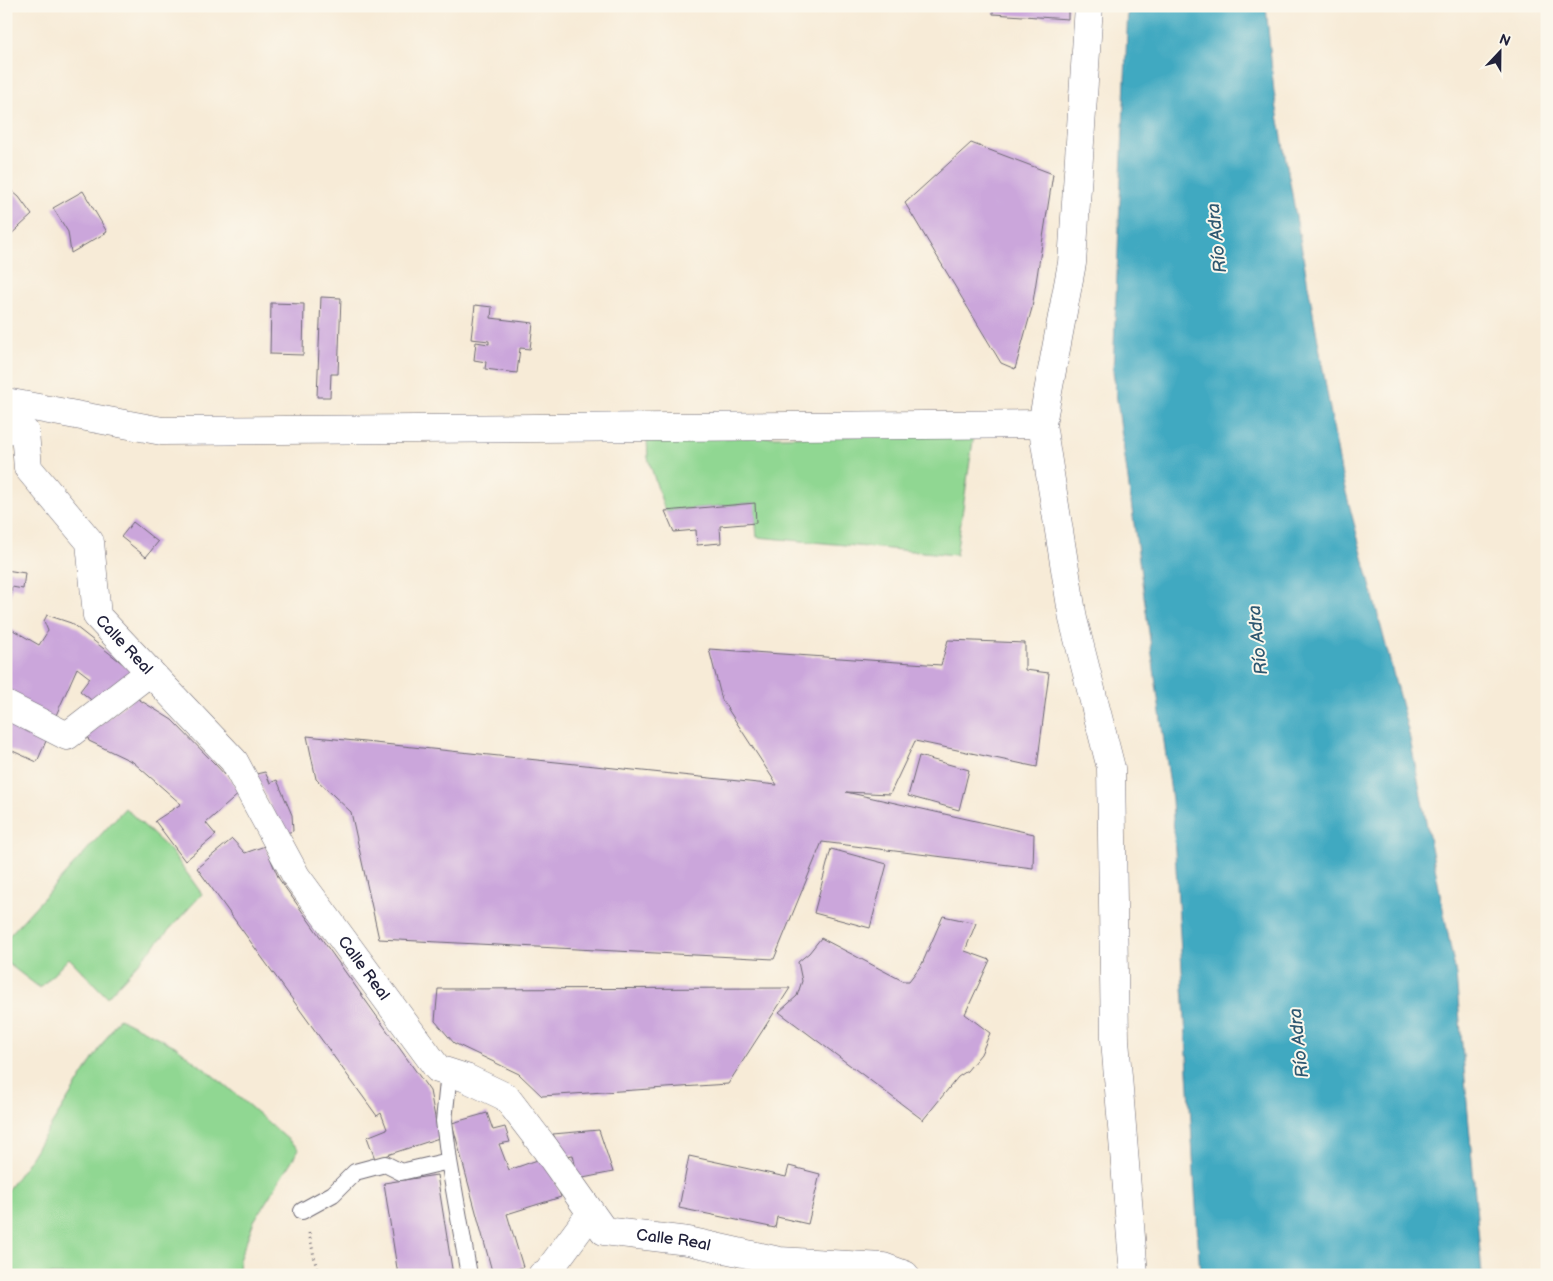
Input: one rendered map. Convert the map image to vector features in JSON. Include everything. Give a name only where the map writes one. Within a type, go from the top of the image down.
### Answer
[{"type":"street","points":[[1089,6],[1072,263],[1042,424],[1073,619],[1111,768],[1114,1040],[1134,1275]]},
{"type":"street","points":[[6,402],[162,431],[1042,424]]},
{"type":"street","name":"Calle Real","points":[[6,428],[25,432],[17,465],[90,542],[97,616],[234,761],[296,876],[438,1068],[466,1078],[506,1098],[545,1148],[604,1231],[688,1241],[779,1261],[883,1267],[905,1275]]},
{"type":"street","points":[[6,705],[67,736],[150,672]]},
{"type":"street","points":[[542,1275],[546,1274],[592,1213]]},
{"type":"lane","points":[[449,1072],[444,1121],[469,1275]]},
{"type":"lane","points":[[302,1211],[333,1194],[355,1172],[385,1164],[401,1172],[449,1161]]},
{"type":"path","points":[[302,1211],[312,1243],[318,1275]]},
{"type":"green space","points":[[974,434],[956,555],[757,537],[754,503],[665,511],[648,458],[647,439]]},
{"type":"green space","points":[[125,808],[171,851],[202,894],[107,997],[69,958],[40,988],[6,962],[6,939]]},
{"type":"green space","points":[[119,1018],[175,1046],[225,1085],[299,1149],[254,1221],[239,1260],[240,1275],[6,1275],[6,1192],[28,1162]]},
{"type":"water","name":"Río Adra","points":[[1128,6],[1266,6],[1274,92],[1342,477],[1409,734],[1456,975],[1482,1275],[1200,1275],[1172,800],[1113,371]]},
{"type":"building","points":[[993,6],[1068,6],[1068,19],[993,14]]},
{"type":"building","points":[[971,143],[1053,174],[1032,308],[1015,369],[1001,363],[905,203]]},
{"type":"building","points":[[6,186],[19,197],[32,215],[6,239]]},
{"type":"building","points":[[83,191],[107,232],[71,253],[68,232],[53,208]]},
{"type":"building","points":[[321,297],[341,298],[338,374],[331,374],[330,397],[317,397]]},
{"type":"building","points":[[271,303],[304,304],[303,355],[270,354]]},
{"type":"building","points":[[475,305],[492,307],[491,318],[533,323],[530,349],[520,348],[517,373],[485,369],[486,362],[474,360],[476,342],[489,344],[489,341],[471,339]]},
{"type":"building","points":[[755,503],[756,523],[720,526],[721,543],[697,545],[696,530],[674,532],[665,511]]},
{"type":"building","points":[[133,522],[158,542],[146,557],[121,537]]},
{"type":"building","points":[[6,570],[25,573],[23,589],[12,587],[7,612]]},
{"type":"building","points":[[47,615],[71,623],[132,671],[95,703],[80,691],[90,678],[77,668],[53,722],[6,697],[6,626],[39,645],[48,631],[44,621]]},
{"type":"building","points":[[948,640],[1025,643],[1025,670],[1049,673],[1037,767],[915,741],[890,794],[846,792],[1034,834],[1033,868],[822,842],[774,959],[379,939],[351,812],[316,779],[307,736],[777,785],[722,700],[709,649],[941,665]]},
{"type":"building","points":[[135,697],[172,720],[241,792],[206,823],[216,835],[185,861],[155,821],[181,804],[133,762],[89,741],[87,735]]},
{"type":"building","points":[[6,715],[49,734],[37,762],[6,748]]},
{"type":"building","points":[[919,756],[969,770],[959,810],[908,796]]},
{"type":"building","points":[[265,772],[270,783],[277,780],[292,815],[293,831],[283,834],[256,774]]},
{"type":"building","points":[[232,839],[245,853],[265,846],[279,879],[430,1091],[439,1138],[375,1159],[367,1137],[387,1129],[381,1113],[377,1116],[197,868]]},
{"type":"building","points":[[831,849],[887,864],[870,928],[814,913]]},
{"type":"building","points":[[943,916],[976,923],[965,951],[990,960],[965,1014],[990,1033],[981,1054],[967,1071],[958,1077],[923,1120],[779,1012],[797,996],[802,981],[798,962],[809,953],[821,938],[903,981],[909,981],[922,964]]},
{"type":"building","points":[[790,988],[728,1084],[542,1096],[519,1074],[454,1043],[435,1021],[438,989]]},
{"type":"building","points":[[487,1113],[493,1130],[505,1127],[510,1142],[499,1144],[509,1170],[546,1157],[561,1197],[507,1214],[523,1267],[496,1275],[493,1275],[452,1123]]},
{"type":"building","points":[[599,1130],[613,1172],[578,1179],[573,1155],[565,1156],[553,1134]]},
{"type":"building","points":[[689,1156],[786,1177],[789,1166],[820,1174],[808,1224],[777,1217],[775,1228],[679,1208]]},
{"type":"building","points":[[437,1175],[453,1275],[398,1275],[384,1183]]}]
